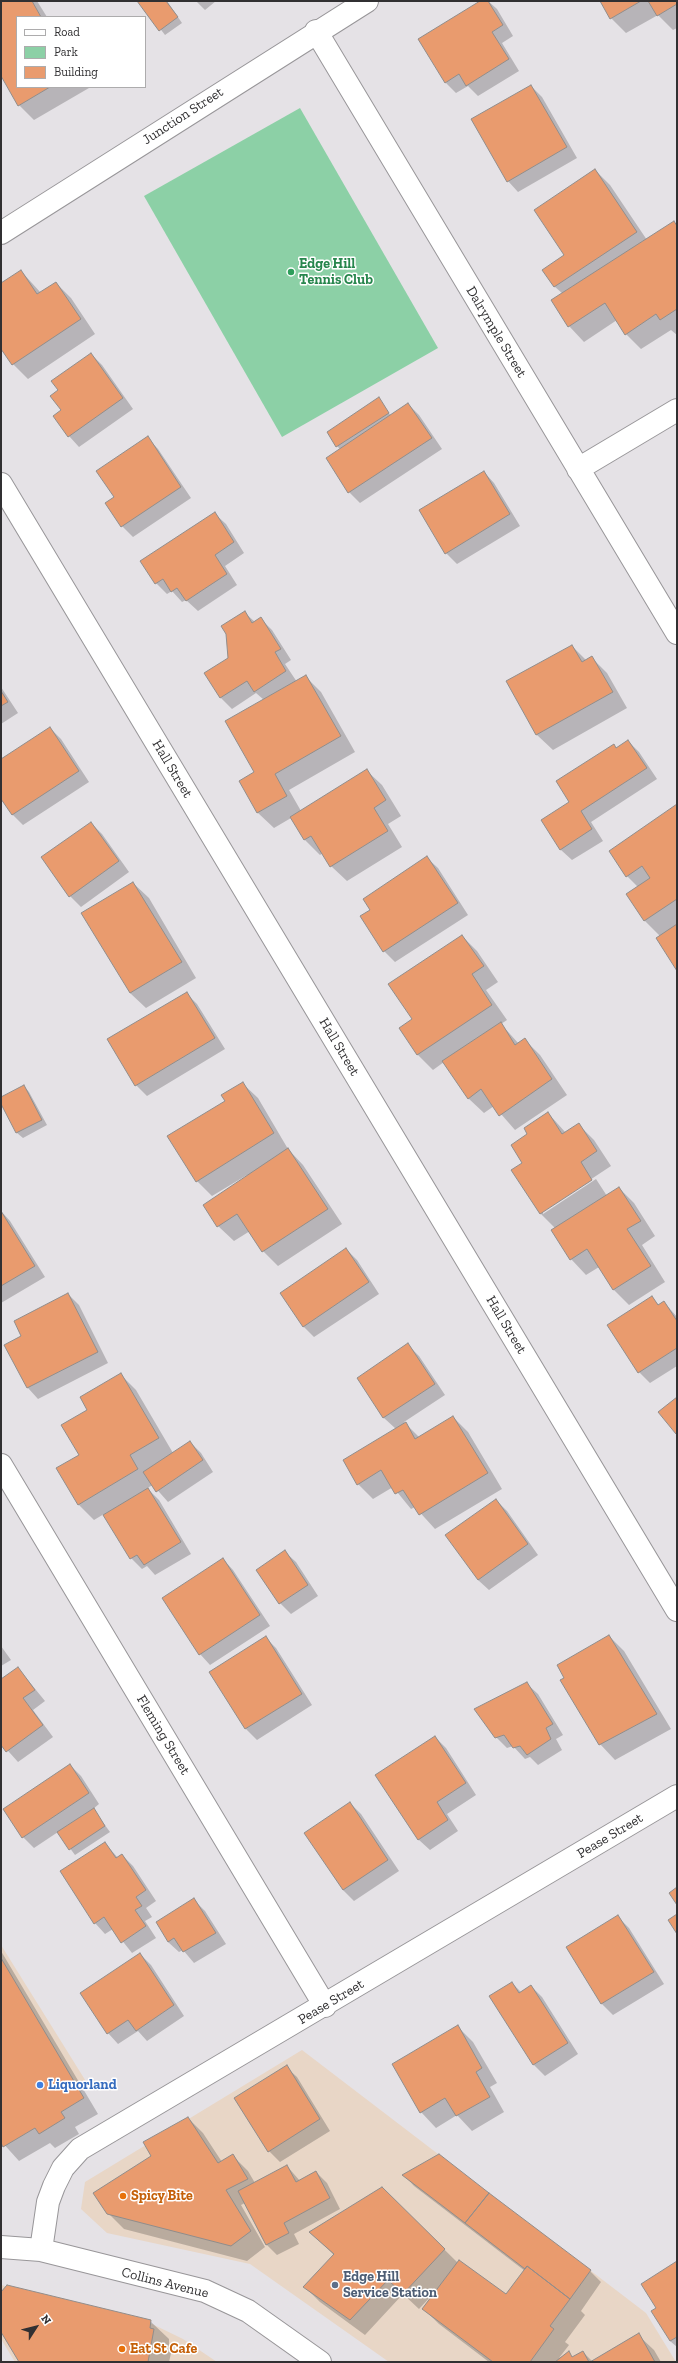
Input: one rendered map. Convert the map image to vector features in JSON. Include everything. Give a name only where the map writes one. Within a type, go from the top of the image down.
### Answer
[{"type":"street","name":"Junction Street","points":[[1,233],[316,31],[366,1]]},
{"type":"street","name":"Dalrymple Street","points":[[316,31],[677,634]]},
{"type":"street","points":[[578,469],[677,410]]},
{"type":"street","name":"Hall Street","points":[[1,484],[677,1610]]},
{"type":"street","name":"Fleming Street","points":[[1,1465],[325,2006]]},
{"type":"street","name":"Pease Street","points":[[40,2250],[48,2202],[54,2186],[63,2168],[80,2149],[325,2006],[677,1796]]},
{"type":"street","name":"Collins Avenue","points":[[1,2247],[40,2250],[205,2291],[248,2311],[320,2362]]},
{"type":"street","points":[[1,2262],[40,2250]]},
{"type":"shaded area","points":[[1,1945],[87,2083],[1,2136]]},
{"type":"shaded area","points":[[302,2050],[646,2313],[676,2362],[389,2362],[250,2264],[107,2233],[81,2209],[85,2182]]},
{"type":"shaded area","points":[[1,2285],[148,2322],[183,2339],[217,2362],[15,2362],[1,2339]]},
{"type":"green space","name":"Edge Hill Tennis Club","points":[[300,108],[438,348],[282,437],[144,196]]},
{"type":"building","points":[[1,1],[32,1],[40,16],[16,16],[16,88],[48,88],[18,106],[1,76]]},
{"type":"building","points":[[137,1],[166,1],[178,17],[159,31]]},
{"type":"building","points":[[480,1],[488,1],[503,25],[492,32],[509,59],[466,86],[459,74],[445,83],[418,39]]},
{"type":"building","points":[[600,1],[641,1],[610,19]]},
{"type":"building","points":[[648,1],[677,1],[677,4],[657,16]]},
{"type":"building","points":[[531,85],[567,147],[507,182],[471,119]]},
{"type":"building","points":[[595,169],[637,232],[554,287],[542,270],[564,255],[534,210]]},
{"type":"building","points":[[674,221],[677,226],[677,309],[660,320],[656,314],[625,335],[605,303],[568,327],[551,300]]},
{"type":"building","points":[[21,270],[37,294],[56,282],[81,319],[12,365],[1,349],[1,283]]},
{"type":"building","points":[[91,353],[123,398],[68,437],[53,416],[61,410],[50,396],[58,390],[51,381]]},
{"type":"building","points":[[379,397],[389,413],[336,447],[327,432]]},
{"type":"building","points":[[408,403],[432,438],[348,493],[326,458]]},
{"type":"building","points":[[148,436],[181,487],[121,527],[105,503],[114,497],[96,471]]},
{"type":"building","points":[[484,471],[510,514],[445,554],[419,510]]},
{"type":"building","points":[[215,512],[234,542],[215,555],[227,574],[186,601],[177,588],[171,592],[163,579],[155,584],[140,561]]},
{"type":"building","points":[[245,611],[252,623],[261,617],[281,649],[275,652],[286,671],[254,692],[247,681],[220,698],[204,673],[228,658],[226,634],[221,626]]},
{"type":"building","points":[[572,645],[582,662],[592,656],[613,692],[536,735],[506,681]]},
{"type":"building","points":[[306,675],[341,736],[275,774],[287,796],[257,813],[239,781],[254,772],[225,721]]},
{"type":"building","points":[[1,691],[8,702],[1,706]]},
{"type":"building","points":[[50,727],[79,771],[12,815],[1,799],[1,759]]},
{"type":"building","points":[[628,740],[647,768],[581,811],[592,829],[560,850],[541,820],[569,802],[556,781],[614,744],[616,748]]},
{"type":"building","points":[[367,769],[386,800],[374,808],[388,831],[330,867],[311,836],[304,840],[290,817]]},
{"type":"building","points":[[677,804],[677,899],[644,921],[626,894],[650,878],[642,866],[626,877],[609,851]]},
{"type":"building","points":[[91,822],[119,861],[69,897],[41,857]]},
{"type":"building","points":[[427,856],[458,903],[383,952],[360,916],[370,910],[363,899]]},
{"type":"building","points":[[133,882],[182,962],[130,993],[81,913]]},
{"type":"building","points":[[677,924],[677,971],[656,938]]},
{"type":"building","points":[[462,935],[484,966],[472,974],[492,1005],[417,1055],[399,1028],[412,1019],[388,984]]},
{"type":"building","points":[[187,992],[215,1038],[135,1086],[107,1039]]},
{"type":"building","points":[[501,1022],[515,1045],[525,1038],[552,1079],[499,1116],[481,1089],[468,1099],[442,1061]]},
{"type":"building","points":[[243,1082],[274,1133],[196,1182],[167,1136],[225,1101],[221,1095]]},
{"type":"building","points":[[24,1085],[42,1120],[16,1133],[1,1104],[1,1097]]},
{"type":"building","points":[[548,1112],[562,1134],[579,1123],[597,1151],[581,1162],[592,1180],[540,1214],[511,1170],[522,1163],[511,1145],[527,1134],[524,1128]]},
{"type":"building","points":[[288,1148],[328,1209],[262,1252],[237,1214],[217,1227],[203,1205]]},
{"type":"building","points":[[619,1187],[641,1221],[627,1229],[651,1266],[613,1290],[587,1249],[570,1260],[551,1230]]},
{"type":"building","points":[[1,1211],[35,1266],[1,1286]]},
{"type":"building","points":[[346,1248],[369,1282],[303,1327],[280,1293]]},
{"type":"building","points":[[68,1293],[98,1352],[27,1388],[4,1345],[21,1336],[14,1321]]},
{"type":"building","points":[[652,1296],[658,1305],[664,1301],[677,1321],[677,1348],[638,1373],[607,1325]]},
{"type":"building","points":[[408,1343],[435,1384],[383,1418],[357,1378]]},
{"type":"building","points":[[121,1373],[159,1438],[130,1455],[138,1469],[78,1505],[56,1468],[79,1455],[61,1425],[87,1410],[80,1397]]},
{"type":"building","points":[[677,1397],[677,1434],[676,1434],[658,1412]]},
{"type":"building","points":[[453,1416],[488,1473],[419,1515],[403,1490],[395,1494],[381,1470],[357,1485],[343,1460],[406,1422],[415,1439]]},
{"type":"building","points":[[190,1441],[203,1460],[156,1492],[143,1472]]},
{"type":"building","points":[[148,1488],[181,1542],[144,1565],[137,1555],[130,1559],[103,1515]]},
{"type":"building","points":[[496,1499],[528,1544],[478,1580],[445,1535]]},
{"type":"building","points":[[285,1550],[308,1585],[279,1604],[256,1570]]},
{"type":"building","points":[[223,1558],[260,1615],[199,1655],[162,1598]]},
{"type":"building","points":[[609,1635],[657,1714],[599,1745],[560,1680],[564,1678],[557,1665]]},
{"type":"building","points":[[266,1636],[302,1694],[245,1729],[209,1672]]},
{"type":"building","points":[[18,1667],[35,1690],[23,1698],[43,1725],[6,1752],[1,1745],[1,1679]]},
{"type":"building","points":[[527,1682],[553,1724],[546,1728],[551,1739],[527,1755],[520,1746],[513,1748],[504,1735],[495,1738],[474,1709]]},
{"type":"building","points":[[435,1736],[466,1783],[437,1802],[448,1820],[418,1840],[375,1775]]},
{"type":"building","points":[[70,1764],[89,1793],[22,1838],[3,1809]]},
{"type":"building","points":[[350,1802],[388,1860],[343,1890],[304,1833]]},
{"type":"building","points":[[94,1808],[105,1826],[69,1850],[57,1832]]},
{"type":"building","points":[[105,1842],[116,1858],[122,1854],[146,1890],[136,1897],[142,1906],[135,1910],[146,1926],[121,1943],[104,1917],[94,1924],[60,1871]]},
{"type":"building","points":[[677,1887],[677,1905],[669,1893]]},
{"type":"building","points":[[194,1898],[216,1933],[183,1952],[174,1938],[168,1942],[156,1922]]},
{"type":"building","points":[[677,1914],[677,1934],[668,1920]]},
{"type":"building","points":[[618,1915],[654,1972],[601,2004],[566,1947]]},
{"type":"building","points":[[140,1953],[174,2005],[136,2031],[128,2020],[107,2034],[80,1993]]},
{"type":"building","points":[[1,1958],[84,2098],[61,2112],[65,2118],[39,2134],[35,2128],[3,2147],[1,2143]]},
{"type":"building","points":[[512,1982],[519,1993],[531,1985],[568,2043],[533,2065],[489,1996]]},
{"type":"building","points":[[458,2025],[482,2068],[476,2072],[490,2097],[456,2116],[445,2098],[420,2113],[392,2064]]},
{"type":"building","points":[[287,2065],[320,2119],[268,2152],[234,2098]]},
{"type":"building","points":[[188,2117],[218,2163],[233,2154],[248,2179],[226,2190],[251,2231],[231,2246],[107,2214],[93,2193],[151,2156],[143,2142]]},
{"type":"building","points":[[439,2154],[489,2193],[465,2223],[402,2175]]},
{"type":"building","points":[[287,2165],[296,2182],[316,2171],[330,2198],[284,2223],[289,2233],[266,2245],[238,2191]]},
{"type":"building","points":[[382,2187],[445,2249],[403,2294],[388,2280],[350,2320],[303,2287],[334,2254],[309,2232]]},
{"type":"building","points":[[489,2193],[591,2270],[570,2299],[527,2266],[525,2269],[465,2223]]},
{"type":"building","points":[[459,2260],[506,2294],[527,2266],[570,2299],[550,2326],[554,2329],[530,2362],[493,2362],[422,2309]]},
{"type":"building","points":[[677,2261],[677,2337],[670,2341],[651,2311],[656,2308],[641,2284]]},
{"type":"building","points":[[7,2285],[151,2320],[150,2328],[154,2329],[148,2362],[19,2362],[1,2332],[1,2292]]},
{"type":"building","points":[[639,2333],[655,2362],[590,2362]]},
{"type":"building","points":[[569,2351],[572,2357],[583,2351],[589,2362],[555,2362]]},
{"type":"place","name":"Edge Hill Tennis Club","points":[[291,272]]},
{"type":"place","name":"Liquorland","points":[[40,2085]]},
{"type":"place","name":"Spicy Bite","points":[[123,2196]]},
{"type":"place","name":"Edge Hill Service Station","points":[[335,2285]]},
{"type":"place","name":"Eat St Cafe","points":[[122,2349]]}]
